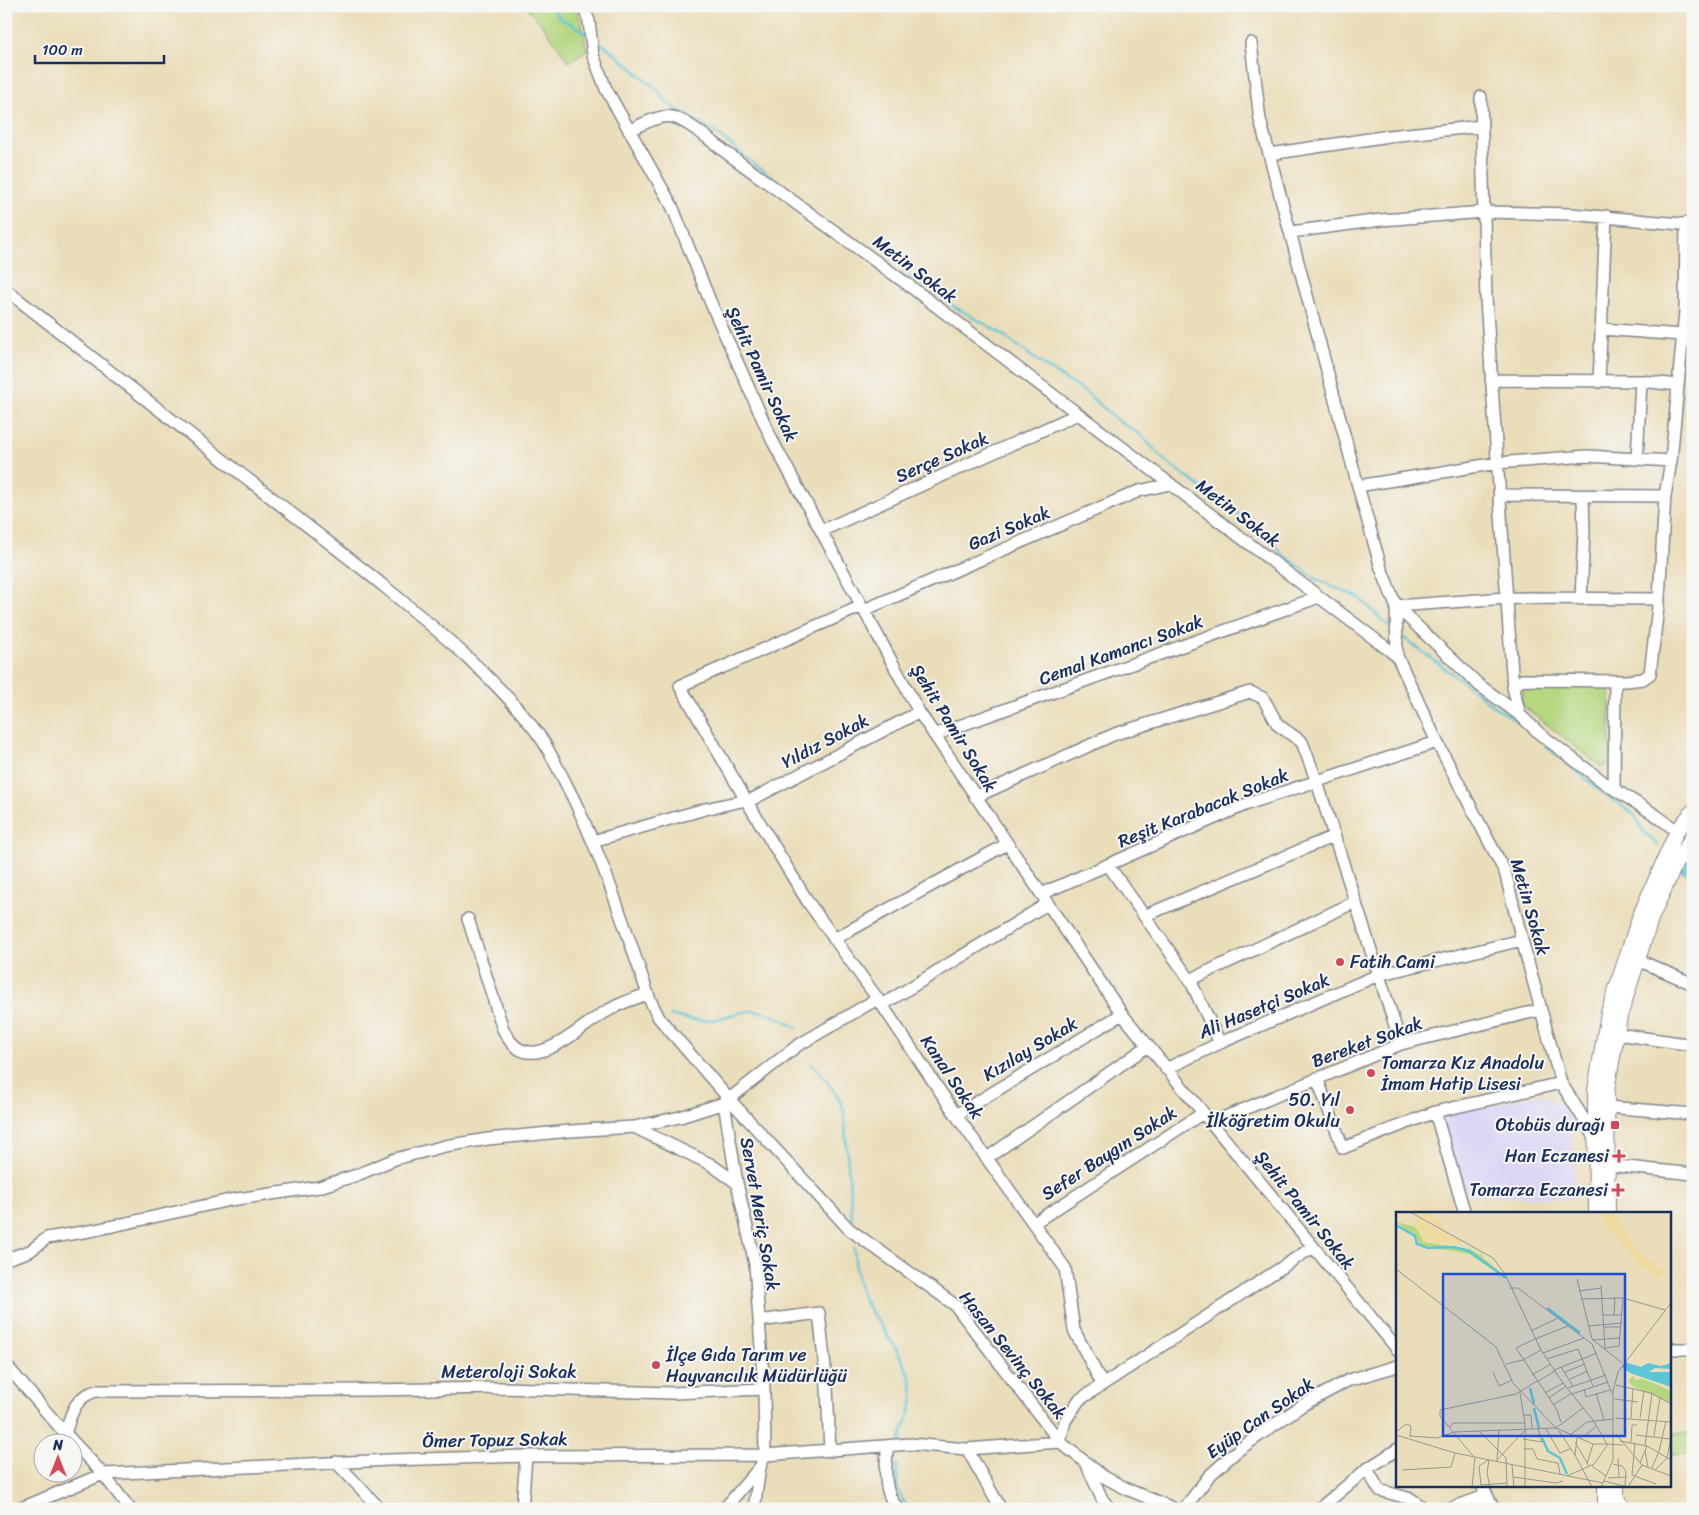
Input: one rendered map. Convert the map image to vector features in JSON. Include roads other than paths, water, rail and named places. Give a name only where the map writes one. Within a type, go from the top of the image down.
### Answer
[{"type":"main road","points":[[1596,1212],[1595,1090],[1608,1013],[1640,915],[1677,831],[1693,811]]},
{"type":"main road","points":[[1608,1212],[1607,1091],[1620,1016],[1651,919],[1676,863],[1693,836]]},
{"type":"main road","points":[[1605,1488],[1605,1509]]},
{"type":"street","name":"Şehit Pamir Sokak","points":[[583,6],[589,21],[593,55],[606,89],[672,206],[748,390],[772,440],[919,712],[1122,1014],[1396,1348]]},
{"type":"street","points":[[1250,43],[1260,120],[1358,486],[1381,568],[1396,606],[1397,656]]},
{"type":"street","points":[[1481,98],[1486,299],[1491,380],[1513,687],[1520,715]]},
{"type":"street","name":"Metin Sokak","points":[[629,131],[649,120],[672,117],[699,132],[899,278],[1397,656],[1437,742],[1505,872],[1561,1084],[1595,1137]]},
{"type":"street","points":[[1270,154],[1389,136],[1482,126]]},
{"type":"street","points":[[1291,232],[1381,220],[1484,212],[1606,216],[1689,224],[1685,311],[1665,496],[1659,599],[1650,674],[1643,679],[1615,681],[1522,680],[1513,687]]},
{"type":"street","points":[[1599,382],[1606,216]]},
{"type":"street","points":[[6,290],[369,574],[426,621],[496,684],[542,739],[578,806],[593,842],[649,997],[659,1018],[727,1101]]},
{"type":"street","points":[[1601,329],[1682,335]]},
{"type":"street","points":[[1491,380],[1641,381],[1678,385]]},
{"type":"street","points":[[1637,459],[1641,381]]},
{"type":"street","name":"Serçe Sokak","points":[[821,531],[1078,414]]},
{"type":"street","points":[[1358,486],[1497,463],[1587,456],[1670,461]]},
{"type":"street","name":"Gazi Sokak","points":[[680,686],[1139,491],[1170,484]]},
{"type":"street","points":[[1499,499],[1506,495],[1665,496]]},
{"type":"street","points":[[1581,599],[1584,531],[1583,496]]},
{"type":"street","name":"Cemal Kamancı Sokak","points":[[934,735],[1319,597]]},
{"type":"street","points":[[1396,606],[1506,598],[1659,599]]},
{"type":"street","points":[[1396,606],[1479,686],[1520,715],[1558,748],[1614,789],[1677,831]]},
{"type":"street","points":[[1614,789],[1615,681]]},
{"type":"street","name":"Kanal Sokak","points":[[680,686],[808,902],[1065,1268],[1074,1330],[1102,1384]]},
{"type":"street","points":[[975,797],[1116,734],[1250,692],[1263,698],[1278,725],[1302,742],[1317,782],[1401,1044]]},
{"type":"street","name":"Yıldız Sokak","points":[[593,842],[705,809],[747,801],[919,712]]},
{"type":"street","name":"Reşit Karabacak Sokak","points":[[6,1259],[30,1251],[47,1238],[95,1230],[230,1200],[319,1187],[357,1175],[395,1159],[444,1146],[488,1139],[634,1127],[680,1117],[727,1101],[798,1046],[814,1036],[879,1002],[1044,899],[1108,865],[1248,804],[1437,742]]},
{"type":"street","points":[[1144,916],[1334,836]]},
{"type":"street","points":[[834,939],[1007,844]]},
{"type":"street","points":[[1108,865],[1190,980],[1220,1043]]},
{"type":"street","points":[[1190,980],[1355,902]]},
{"type":"street","points":[[468,919],[507,1037],[521,1050],[542,1052],[556,1046],[608,1010],[649,997]]},
{"type":"street","name":"Ali Hasetçi Sokak","points":[[1166,1069],[1220,1043],[1378,975],[1522,940]]},
{"type":"street","points":[[1638,960],[1693,984]]},
{"type":"street","name":"Bereket Sokak","points":[[1211,1123],[1401,1044],[1540,1010]]},
{"type":"street","name":"Kızılay Sokak","points":[[956,1115],[1122,1014]]},
{"type":"street","points":[[1617,1034],[1693,1045]]},
{"type":"street","points":[[987,1158],[1148,1046]]},
{"type":"street","points":[[1317,1078],[1342,1148],[1435,1112],[1561,1084]]},
{"type":"street","name":"Servet Meriç Sokak","points":[[727,1101],[737,1183],[755,1264],[764,1389],[765,1455],[760,1467],[754,1509]]},
{"type":"street","name":"Hasan Sevinç Sokak","points":[[727,1101],[849,1229],[955,1305],[1060,1442],[1104,1477],[1170,1508]]},
{"type":"street","points":[[1607,1107],[1693,1114]]},
{"type":"street","points":[[1435,1112],[1464,1212]]},
{"type":"street","name":"Sefer Baygın Sokak","points":[[1034,1223],[1203,1113]]},
{"type":"street","points":[[634,1127],[710,1164],[737,1183]]},
{"type":"street","points":[[1608,1164],[1693,1174]]},
{"type":"street","points":[[1060,1442],[1065,1421],[1080,1400],[1313,1247]]},
{"type":"street","points":[[759,1321],[819,1313],[827,1387],[830,1451]]},
{"type":"street","points":[[1672,1349],[1693,1349]]},
{"type":"street","points":[[6,1365],[63,1432]]},
{"type":"street","name":"Eyüp Can Sokak","points":[[1184,1509],[1209,1476],[1230,1458],[1302,1406],[1349,1380],[1396,1367]]},
{"type":"street","name":"Meteroloji Sokak","points":[[66,1432],[76,1403],[86,1394],[96,1391],[501,1388],[673,1393],[764,1389]]},
{"type":"street","name":"Ömer Topuz Sokak","points":[[19,1509],[103,1474],[336,1462],[526,1456],[765,1455],[910,1444],[967,1449],[1060,1442]]},
{"type":"street","points":[[888,1446],[887,1485],[892,1503],[899,1509]]},
{"type":"street","points":[[967,1449],[1002,1509]]},
{"type":"street","points":[[1319,1509],[1367,1469],[1396,1450]]},
{"type":"street","points":[[82,1452],[103,1474],[130,1509]]},
{"type":"street","points":[[522,1509],[526,1456]]},
{"type":"street","points":[[336,1462],[380,1509]]},
{"type":"street","points":[[1086,1462],[1102,1499],[1110,1509]]},
{"type":"street","points":[[724,1509],[760,1467]]},
{"type":"street","points":[[1367,1469],[1379,1490],[1411,1499],[1425,1509]]},
{"type":"street","points":[[1450,1509],[1484,1491],[1494,1509]]},
{"type":"street","points":[[1617,1497],[1626,1509]]},
{"type":"water","points":[[1693,842],[1693,878],[1678,868]]},
{"type":"waterway","points":[[551,6],[561,19],[587,34]]},
{"type":"waterway","points":[[595,39],[659,91],[667,103],[719,135],[778,181],[788,192]]},
{"type":"waterway","points":[[900,272],[931,289],[955,307],[999,332],[1043,365],[1089,395],[1117,420],[1142,436],[1166,462],[1266,534],[1282,554],[1318,580],[1359,598],[1390,627]]},
{"type":"waterway","points":[[1404,638],[1492,705],[1519,722]]},
{"type":"waterway","points":[[1546,746],[1607,796],[1634,814],[1644,832],[1658,845]]},
{"type":"waterway","points":[[671,1015],[705,1020],[717,1019],[745,1011],[754,1011],[782,1019],[797,1028]]},
{"type":"waterway","points":[[812,1064],[835,1092],[844,1111],[852,1219]]},
{"type":"waterway","points":[[854,1247],[857,1278],[861,1293],[896,1349],[908,1372],[911,1383],[913,1394],[912,1406],[900,1442]]},
{"type":"waterway","points":[[897,1464],[897,1489],[908,1509]]},
{"type":"place","name":"Fatih Cami","points":[[1340,962]]},
{"type":"place","name":"Tomarza Kız Anadolu İmam Hatip Lisesi","points":[[1371,1073]]},
{"type":"place","name":"50. Yıl İlköğretim Okulu","points":[[1350,1110]]},
{"type":"place","name":"Otobüs durağı","points":[[1615,1125]]},
{"type":"place","name":"Han Eczanesi","points":[[1619,1156]]},
{"type":"place","name":"Tomarza Eczanesi","points":[[1618,1190]]},
{"type":"place","name":"İlçe Gıda Tarım ve Hayvancılık Müdürlüğü","points":[[656,1365]]}]
